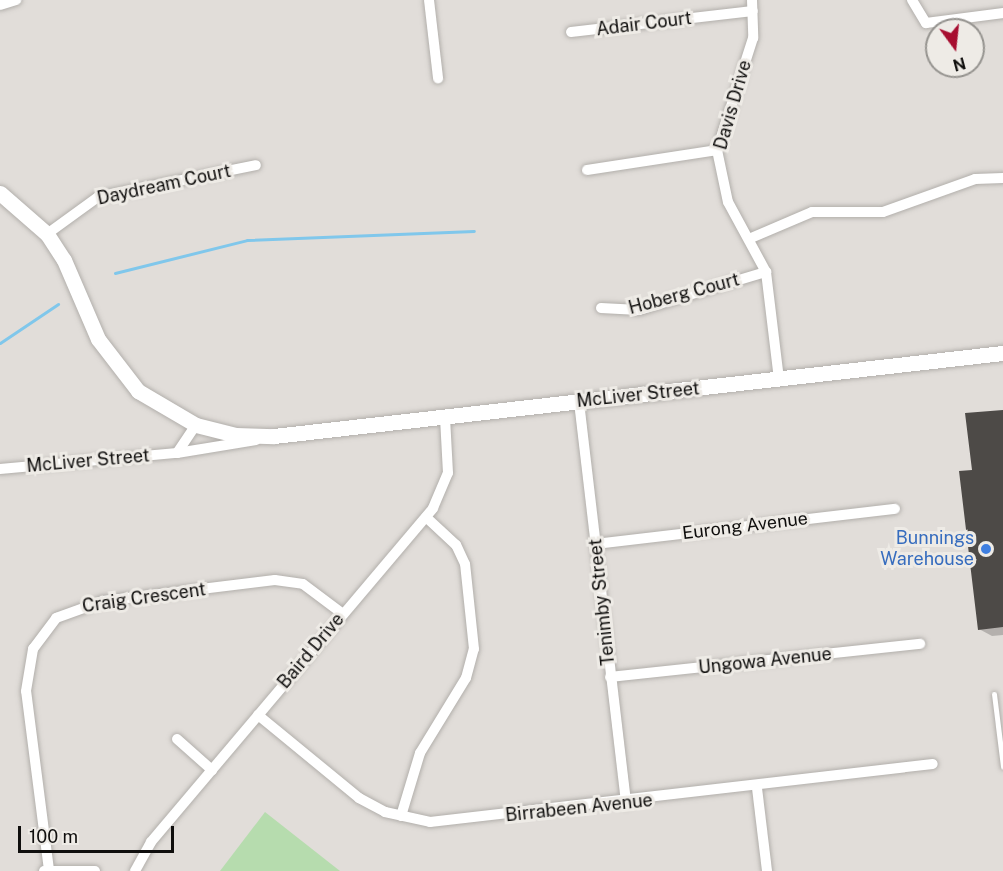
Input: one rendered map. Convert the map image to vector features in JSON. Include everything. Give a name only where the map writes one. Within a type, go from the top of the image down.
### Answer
[{"type":"street","points":[[0,5],[16,0]]},
{"type":"street","points":[[429,0],[438,78]]},
{"type":"street","points":[[912,0],[926,23],[1003,13]]},
{"type":"street","name":"Adair Court","points":[[571,32],[753,5]]},
{"type":"street","name":"Davis Drive","points":[[753,5],[753,38],[717,150],[728,202],[751,238],[766,272],[779,379]]},
{"type":"street","points":[[587,170],[717,150]]},
{"type":"street","name":"Daydream Court","points":[[47,234],[98,197],[256,165]]},
{"type":"street","points":[[751,238],[812,212],[883,212],[975,179],[1003,178]]},
{"type":"street","points":[[0,193],[47,234]]},
{"type":"street","name":"McLiver Street","points":[[47,234],[114,366],[155,404],[196,424],[274,436]]},
{"type":"street","name":"Hoberg Court","points":[[601,308],[639,310],[766,272]]},
{"type":"street","name":"McLiver Street","points":[[0,469],[177,453],[274,436],[1003,353]]},
{"type":"street","name":"Tenimby Street","points":[[579,402],[609,677],[626,803]]},
{"type":"street","name":"Baird Drive","points":[[135,871],[151,842],[426,517],[448,473],[445,417]]},
{"type":"street","points":[[177,453],[196,424]]},
{"type":"street","name":"Eurong Avenue","points":[[596,544],[895,509]]},
{"type":"street","points":[[401,816],[420,753],[460,689],[474,649],[465,564],[456,545],[426,517]]},
{"type":"street","name":"Craig Crescent","points":[[46,871],[26,691],[33,649],[56,618],[103,601],[275,580],[303,584],[342,614]]},
{"type":"street","name":"Ungowa Avenue","points":[[609,677],[920,644]]},
{"type":"street","name":"Birrabeen Avenue","points":[[258,715],[345,788],[401,816],[464,821],[757,788],[933,764]]},
{"type":"street","points":[[177,739],[212,770]]},
{"type":"street","points":[[757,788],[767,871]]},
{"type":"street","points":[[46,871],[95,871]]},
{"type":"lane","points":[[994,694],[1003,766]]},
{"type":"green space","points":[[265,812],[340,871],[220,871]]},
{"type":"building","name":"Bunnings Warehouse","points":[[1003,410],[1003,627],[978,630],[959,471],[972,470],[965,413]]},
{"type":"waterway","points":[[115,273],[247,240],[474,231]]},
{"type":"waterway","points":[[0,343],[58,304]]},
{"type":"place","name":"Bunnings Warehouse","points":[[986,549]]}]
